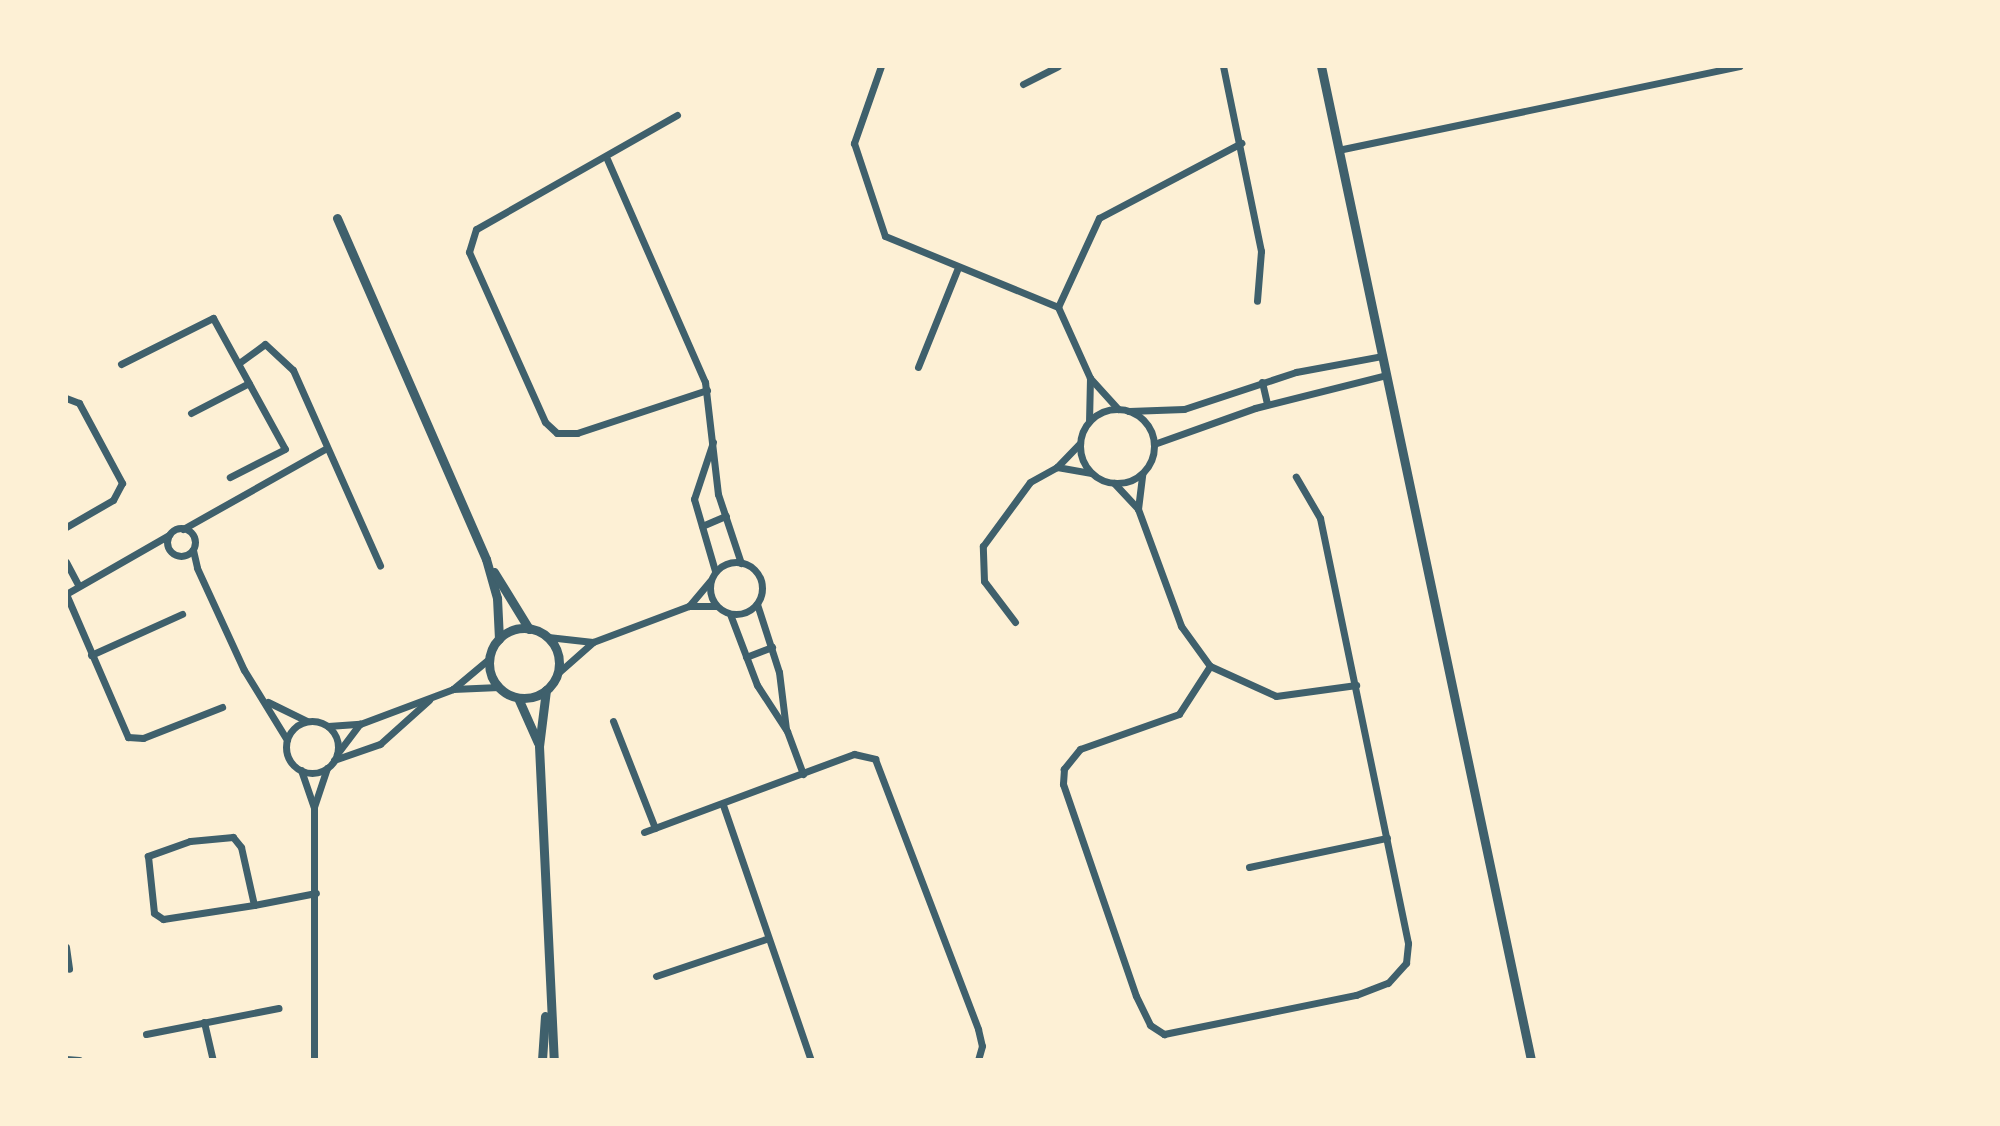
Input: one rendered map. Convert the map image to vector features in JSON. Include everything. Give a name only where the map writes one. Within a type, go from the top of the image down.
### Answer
[{"type":"street","points":[[881,66],[854,143],[879,228],[895,244],[1058,307],[1090,378],[1118,409]]},
{"type":"street","points":[[1023,84],[1058,66]]},
{"type":"street","points":[[1223,66],[1262,259],[1257,301]]},
{"type":"street","points":[[1321,66],[1531,1060]]},
{"type":"street","points":[[1338,150],[1739,66]]},
{"type":"street","points":[[677,115],[607,159],[476,229],[469,244],[472,264],[545,422],[557,433],[577,433],[707,390]]},
{"type":"street","points":[[1058,307],[1099,218],[1241,143]]},
{"type":"street","points":[[607,159],[707,390],[716,487],[741,563],[760,579],[757,604],[772,647],[787,731],[803,774]]},
{"type":"street","points":[[266,701],[309,721],[328,726],[360,724],[453,689],[490,658],[499,639],[497,598],[486,559],[337,218]]},
{"type":"street","points":[[918,367],[957,270]]},
{"type":"street","points":[[121,364],[213,318],[285,449],[230,477]]},
{"type":"street","points":[[239,363],[265,344],[297,377],[380,565]]},
{"type":"street","points":[[1089,421],[1118,409],[1184,409],[1262,382],[1382,356]]},
{"type":"street","points":[[1154,444],[1267,404],[1386,375]]},
{"type":"street","points":[[1015,622],[990,594],[980,555],[1030,482],[1057,467],[1080,443],[1089,421],[1090,378]]},
{"type":"street","points":[[1262,382],[1267,404]]},
{"type":"street","points":[[191,413],[249,383]]},
{"type":"street","points":[[66,398],[79,403],[122,483],[113,500],[66,527]]},
{"type":"street","points":[[1129,411],[1149,427],[1154,444],[1142,474],[1138,509]]},
{"type":"street","points":[[689,606],[715,571],[694,493],[714,440]]},
{"type":"street","points":[[1080,443],[1091,473]]},
{"type":"street","points":[[222,707],[143,738],[128,737],[66,594],[150,550],[169,535],[327,448]]},
{"type":"street","points":[[1057,467],[1091,473],[1114,483],[1138,509],[1181,626],[1210,666],[1276,696],[1356,685]]},
{"type":"street","points":[[1114,483],[1142,474]]},
{"type":"street","points":[[1210,666],[1179,714],[1080,749],[1064,769],[1063,784],[1150,1025],[1164,1034],[1181,1034],[1356,995],[1399,975],[1408,943],[1320,518],[1296,477]]},
{"type":"street","points":[[702,526],[726,516]]},
{"type":"street","points":[[201,517],[194,537],[197,568],[244,670],[266,701],[287,740],[288,757],[301,770],[314,807],[314,1060]]},
{"type":"street","points":[[183,529],[194,537]]},
{"type":"street","points":[[169,535],[169,550]]},
{"type":"street","points":[[150,550],[169,550],[183,556],[197,568]]},
{"type":"street","points":[[183,556],[193,550]]},
{"type":"street","points":[[486,559],[529,629],[548,637],[593,642]]},
{"type":"street","points":[[66,562],[79,586]]},
{"type":"street","points":[[715,571],[741,563]]},
{"type":"street","points":[[710,581],[716,606]]},
{"type":"street","points":[[554,1060],[547,992],[539,746],[546,690],[558,673],[593,642],[689,606],[716,606],[730,614],[745,613],[757,604]]},
{"type":"street","points":[[91,655],[182,614]]},
{"type":"street","points":[[730,614],[763,697],[787,731]]},
{"type":"street","points":[[499,639],[529,629]]},
{"type":"street","points":[[548,637],[558,653],[558,673]]},
{"type":"street","points":[[746,657],[772,647]]},
{"type":"street","points":[[490,658],[499,687]]},
{"type":"street","points":[[453,689],[499,687],[518,698],[539,746]]},
{"type":"street","points":[[518,698],[546,690]]},
{"type":"street","points":[[335,758],[380,744],[430,698]]},
{"type":"street","points":[[287,740],[294,728],[309,721]]},
{"type":"street","points":[[613,721],[655,828]]},
{"type":"street","points":[[314,807],[327,768],[360,724]]},
{"type":"street","points":[[328,726],[337,742],[335,758]]},
{"type":"street","points":[[644,832],[854,754],[871,757],[879,765],[978,1029],[982,1046],[978,1060]]},
{"type":"street","points":[[301,770],[327,768]]},
{"type":"street","points":[[723,805],[766,939],[811,1060]]},
{"type":"street","points":[[254,905],[241,847],[233,837],[217,835],[148,856],[159,918],[254,905],[316,893]]},
{"type":"street","points":[[1249,867],[1387,838]]},
{"type":"street","points":[[656,976],[766,939]]},
{"type":"street","points":[[66,947],[69,969]]},
{"type":"street","points":[[542,1060],[547,992]]},
{"type":"street","points":[[146,1034],[278,1008]]},
{"type":"street","points":[[204,1022],[213,1060]]},
{"type":"street","points":[[66,1059],[79,1060]]}]
